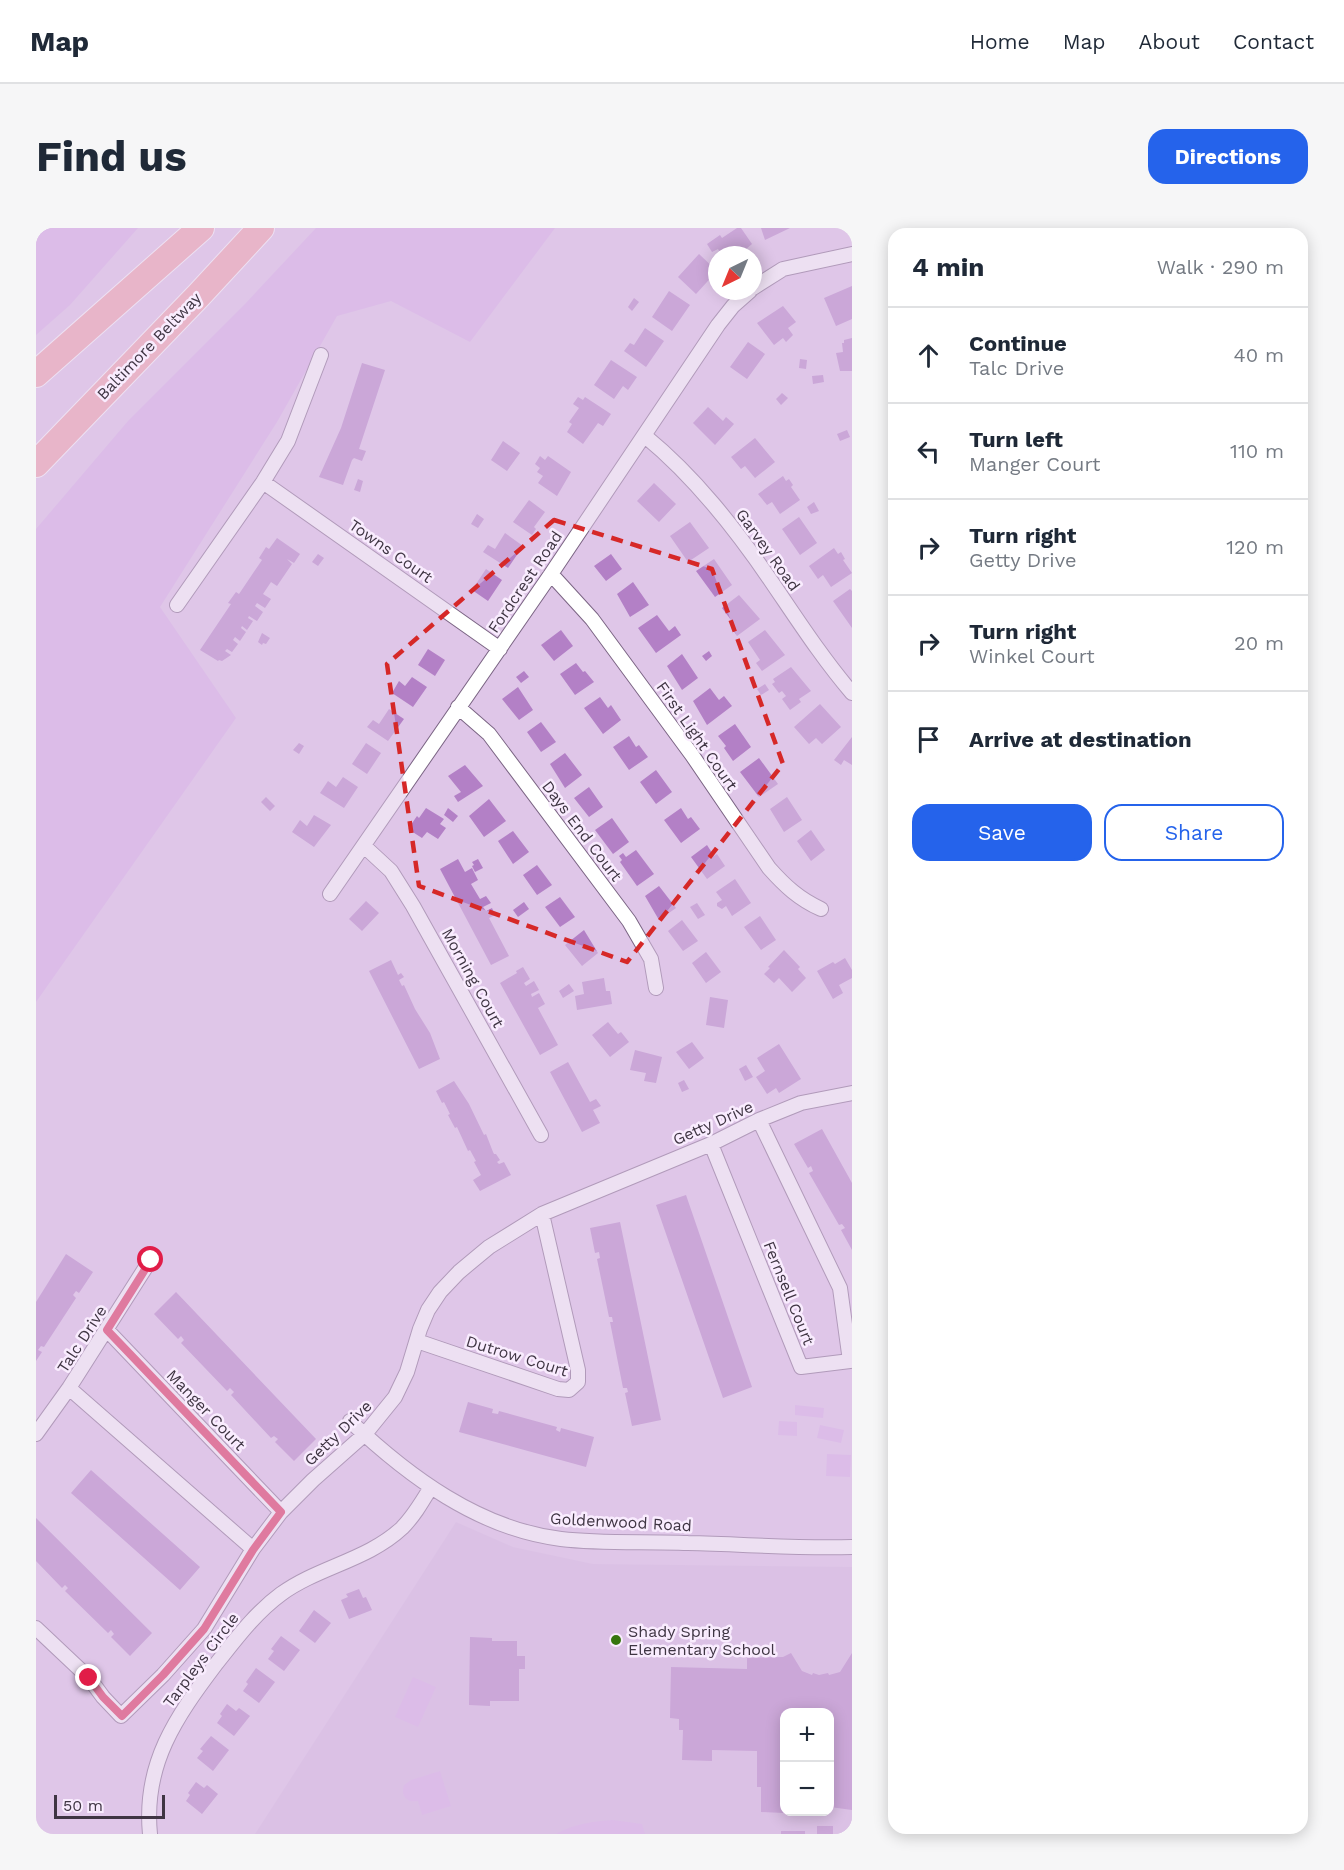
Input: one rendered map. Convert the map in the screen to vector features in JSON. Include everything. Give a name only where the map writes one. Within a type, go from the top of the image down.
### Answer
[{"type":"highway","points":[[128,291],[180,228]]},
{"type":"highway","points":[[36,374],[201,228]]},
{"type":"highway","name":"Baltimore Beltway","points":[[36,464],[261,228]]},
{"type":"street","name":"Fordcrest Road","points":[[762,283],[783,269],[852,254]]},
{"type":"street","name":"Fordcrest Road","points":[[330,894],[500,649],[718,325],[740,300]]},
{"type":"street","points":[[177,605],[263,482],[288,441],[321,355]]},
{"type":"street","name":"Garvey Road","points":[[645,436],[670,456],[706,494],[852,693]]},
{"type":"street","name":"Towns Court","points":[[263,482],[500,649]]},
{"type":"street","name":"First Light Court","points":[[551,574],[592,618],[692,755],[769,868],[799,898],[821,909]]},
{"type":"street","name":"Days End Court","points":[[458,707],[489,734],[629,921],[651,959],[656,988]]},
{"type":"street","name":"Morning Court","points":[[364,846],[391,871],[413,906],[541,1135]]},
{"type":"street","name":"Getty Drive","points":[[36,1628],[89,1678],[103,1697],[122,1716],[204,1629],[253,1550],[281,1512],[365,1434],[401,1387],[428,1310],[440,1292],[459,1272],[496,1242],[542,1214],[711,1144],[759,1120],[801,1103],[852,1093]]},
{"type":"street","name":"Fernsell Court","points":[[711,1144],[801,1367],[850,1361],[840,1288],[759,1120]]},
{"type":"street","name":"Dutrow Court","points":[[417,1341],[558,1389],[569,1390],[579,1382],[579,1370],[542,1214]]},
{"type":"street","name":"Talc Drive","points":[[36,1434],[69,1388],[151,1260]]},
{"type":"street","name":"Manger Court","points":[[107,1330],[281,1512]]},
{"type":"street","points":[[69,1388],[253,1550]]},
{"type":"street","name":"Goldenwood Road","points":[[350,1420],[395,1461],[431,1487],[493,1520],[533,1533],[561,1539],[852,1547]]},
{"type":"street","name":"Tarpleys Circle","points":[[150,1834],[148,1818],[152,1783],[165,1740],[189,1698],[238,1636],[261,1611],[282,1593],[388,1539],[413,1515],[431,1487]]},
{"type":"highlighted area","points":[[554,520],[712,569],[783,764],[627,962],[419,886],[387,664]]},
{"type":"shaded area","points":[[36,228],[138,228],[70,305],[36,335]]},
{"type":"shaded area","points":[[316,228],[555,228],[470,342],[391,301],[337,316],[277,422],[160,607],[236,718],[36,1002],[36,529],[128,421],[245,304]]},
{"type":"shaded area","points":[[795,1405],[824,1408],[823,1418],[795,1415]]},
{"type":"shaded area","points":[[779,1421],[797,1422],[797,1436],[778,1435]]},
{"type":"shaded area","points":[[820,1425],[844,1430],[841,1443],[817,1438]]},
{"type":"shaded area","points":[[827,1454],[851,1455],[850,1477],[826,1476]]},
{"type":"shaded area","name":"Shady Spring Elementary School","points":[[456,1522],[513,1547],[593,1564],[852,1567],[852,1834],[255,1834]]},
{"type":"shaded area","points":[[413,1677],[436,1687],[418,1727],[395,1717]]},
{"type":"shaded area","points":[[440,1771],[451,1806],[422,1815],[418,1801],[405,1798],[404,1785],[411,1780]]},
{"type":"shaded area","points":[[613,1820],[642,1824],[645,1834],[556,1834],[584,1824]]},
{"type":"building","points":[[737,228],[741,228],[752,244],[750,246],[708,246],[707,244],[720,235],[722,238]]},
{"type":"building","points":[[761,228],[790,228],[765,240]]},
{"type":"building","points":[[699,254],[708,262],[708,281],[696,294],[678,277]]},
{"type":"building","points":[[852,286],[852,319],[836,326],[824,298]]},
{"type":"building","points":[[669,291],[690,305],[672,331],[652,317]]},
{"type":"building","points":[[634,298],[639,302],[632,311],[628,307]]},
{"type":"building","points":[[783,306],[796,322],[788,328],[793,335],[786,342],[783,338],[774,345],[757,323]]},
{"type":"building","points":[[645,328],[664,341],[646,367],[624,351],[630,343],[634,345]]},
{"type":"building","points":[[852,338],[852,371],[840,371],[836,353],[843,352],[842,343]]},
{"type":"building","points":[[748,342],[765,354],[747,379],[730,367]]},
{"type":"building","points":[[800,359],[807,360],[806,369],[799,368]]},
{"type":"building","points":[[611,360],[637,377],[628,390],[623,386],[614,399],[594,385]]},
{"type":"building","points":[[362,363],[385,370],[359,449],[366,451],[362,461],[354,458],[352,460],[343,485],[319,477],[341,428]]},
{"type":"building","points":[[823,375],[824,382],[813,384],[812,376]]},
{"type":"building","points":[[782,393],[788,398],[781,405],[776,399]]},
{"type":"building","points":[[578,397],[583,400],[585,397],[611,414],[603,426],[598,423],[583,444],[567,432],[572,424],[569,422],[579,408],[573,404]]},
{"type":"building","points":[[708,407],[723,421],[726,417],[734,424],[715,445],[693,423]]},
{"type":"building","points":[[847,430],[850,437],[840,441],[837,434]]},
{"type":"building","points":[[755,438],[775,462],[755,478],[745,466],[741,469],[731,457]]},
{"type":"building","points":[[503,441],[520,453],[507,471],[491,460]]},
{"type":"building","points":[[540,456],[545,460],[548,456],[571,472],[557,496],[538,483],[543,476],[537,472],[540,468],[535,464]]},
{"type":"building","points":[[783,476],[786,481],[789,479],[793,485],[791,487],[800,500],[780,514],[772,502],[767,505],[758,494]]},
{"type":"building","points":[[358,479],[363,481],[360,492],[354,490]]},
{"type":"building","points":[[654,483],[676,504],[659,522],[637,501]]},
{"type":"building","points":[[529,500],[545,512],[534,527],[536,529],[532,535],[513,522]]},
{"type":"building","points":[[814,502],[819,511],[811,514],[807,507]]},
{"type":"building","points":[[477,514],[484,519],[478,528],[471,524]]},
{"type":"building","points":[[799,517],[817,543],[800,555],[782,529]]},
{"type":"building","points":[[690,522],[709,548],[688,562],[670,536]]},
{"type":"building","points":[[505,533],[523,546],[508,568],[483,552],[488,545],[495,549]]},
{"type":"building","points":[[277,538],[300,554],[294,563],[287,559],[292,564],[277,586],[271,582],[263,594],[271,599],[265,608],[257,603],[255,606],[263,612],[257,621],[249,616],[248,618],[253,621],[247,630],[242,626],[241,628],[246,632],[240,641],[235,637],[233,640],[238,644],[232,652],[227,649],[225,651],[231,655],[218,661],[200,650],[231,604],[228,603],[236,592],[239,594],[262,560],[259,558],[266,547],[269,549]]},
{"type":"building","points":[[834,548],[838,554],[841,552],[845,559],[843,560],[852,573],[831,587],[823,575],[818,579],[809,566]]},
{"type":"building","points":[[318,554],[324,558],[318,566],[312,562]]},
{"type":"building","points":[[611,554],[622,569],[606,581],[594,566]]},
{"type":"building","points":[[714,559],[732,585],[715,597],[696,571]]},
{"type":"building","points":[[486,569],[502,580],[488,601],[472,590]]},
{"type":"building","points":[[633,582],[649,605],[630,617],[617,594]]},
{"type":"building","points":[[850,589],[852,591],[852,628],[833,601]]},
{"type":"building","points":[[739,595],[760,619],[737,636],[731,627],[734,624],[722,608]]},
{"type":"building","points":[[657,615],[669,631],[675,626],[681,635],[656,653],[638,628]]},
{"type":"building","points":[[561,630],[573,646],[554,661],[541,645]]},
{"type":"building","points":[[765,630],[785,655],[762,671],[756,663],[760,660],[748,642]]},
{"type":"building","points":[[262,633],[270,638],[266,644],[262,645],[258,642]]},
{"type":"building","points":[[428,649],[445,660],[435,676],[418,665]]},
{"type":"building","points":[[709,651],[712,656],[706,661],[702,656]]},
{"type":"building","points":[[682,654],[698,678],[682,690],[667,666]]},
{"type":"building","points":[[576,663],[594,682],[575,695],[560,674]]},
{"type":"building","points":[[791,667],[811,691],[799,699],[801,702],[790,710],[782,699],[786,696],[782,691],[779,693],[772,684],[775,682],[773,679]]},
{"type":"building","points":[[524,671],[529,677],[521,683],[516,677]]},
{"type":"building","points":[[412,677],[427,687],[413,707],[392,693],[399,681],[405,686]]},
{"type":"building","points":[[765,684],[769,690],[761,695],[757,689]]},
{"type":"building","points":[[518,687],[533,710],[519,720],[502,699]]},
{"type":"building","points":[[710,688],[719,700],[724,696],[732,706],[707,725],[693,701]]},
{"type":"building","points":[[600,697],[608,708],[611,705],[621,720],[603,734],[584,708]]},
{"type":"building","points":[[820,704],[841,727],[822,744],[816,738],[809,744],[794,727]]},
{"type":"building","points":[[389,709],[404,719],[388,741],[367,727],[373,720],[379,724]]},
{"type":"building","points":[[541,722],[556,742],[541,752],[527,732]]},
{"type":"building","points":[[735,724],[751,747],[733,761],[718,736]]},
{"type":"building","points":[[629,736],[636,747],[639,745],[648,757],[629,770],[613,747]]},
{"type":"building","points":[[852,737],[852,765],[844,760],[841,765],[834,760]]},
{"type":"building","points":[[299,743],[304,746],[299,754],[293,750]]},
{"type":"building","points":[[366,743],[381,753],[367,774],[352,764]]},
{"type":"building","points":[[565,753],[582,775],[565,788],[550,764]]},
{"type":"building","points":[[759,758],[778,784],[759,797],[740,772]]},
{"type":"building","points":[[465,765],[483,786],[458,802],[454,796],[461,792],[448,776]]},
{"type":"building","points":[[656,770],[672,792],[656,804],[640,782]]},
{"type":"building","points":[[343,777],[358,787],[344,808],[320,793],[328,781],[336,787]]},
{"type":"building","points":[[589,787],[603,807],[589,817],[574,798]]},
{"type":"building","points":[[266,797],[275,806],[270,811],[261,802]]},
{"type":"building","points":[[787,797],[802,820],[784,832],[770,809]]},
{"type":"building","points":[[489,799],[506,821],[484,837],[469,816]]},
{"type":"building","points":[[426,808],[444,819],[440,824],[446,828],[438,839],[427,832],[422,838],[408,829]]},
{"type":"building","points":[[448,808],[458,816],[453,822],[444,815]]},
{"type":"building","points":[[681,808],[688,819],[691,817],[700,829],[681,843],[664,820]]},
{"type":"building","points":[[314,815],[331,825],[314,847],[292,832],[300,820],[307,826]]},
{"type":"building","points":[[612,818],[629,842],[613,854],[595,830]]},
{"type":"building","points":[[811,830],[825,850],[811,861],[797,841]]},
{"type":"building","points":[[513,831],[529,852],[513,864],[498,841]]},
{"type":"building","points":[[707,845],[714,856],[717,854],[725,866],[707,879],[691,857]]},
{"type":"building","points":[[636,850],[654,874],[637,886],[620,862],[622,860],[619,856],[623,853],[626,857]]},
{"type":"building","points":[[458,859],[465,872],[472,868],[478,880],[471,884],[480,899],[486,896],[491,903],[483,907],[486,911],[492,908],[495,915],[489,918],[509,956],[491,965],[440,869]]},
{"type":"building","points":[[478,859],[483,868],[475,872],[472,862]]},
{"type":"building","points":[[537,865],[552,885],[537,895],[523,875]]},
{"type":"building","points":[[735,879],[751,903],[732,916],[726,906],[722,909],[717,906],[717,903],[722,900],[716,892]]},
{"type":"building","points":[[659,886],[676,908],[659,920],[645,896]]},
{"type":"building","points":[[560,897],[575,917],[560,927],[545,907]]},
{"type":"building","points":[[366,901],[379,913],[362,931],[349,919]]},
{"type":"building","points":[[524,902],[529,909],[518,917],[513,910]]},
{"type":"building","points":[[697,903],[705,915],[698,919],[690,907]]},
{"type":"building","points":[[760,916],[776,940],[761,950],[744,927]]},
{"type":"building","points":[[682,920],[698,941],[683,951],[668,931]]},
{"type":"building","points":[[584,930],[598,953],[582,966],[565,945]]},
{"type":"building","points":[[784,950],[800,967],[798,969],[806,978],[792,992],[779,978],[774,983],[764,974]]},
{"type":"building","points":[[706,952],[721,972],[706,983],[692,963]]},
{"type":"building","points":[[845,958],[852,970],[852,978],[839,985],[843,993],[833,999],[817,971]]},
{"type":"building","points":[[391,960],[398,975],[401,973],[404,977],[399,980],[430,1033],[440,1059],[419,1069],[369,971]]},
{"type":"building","points":[[523,967],[530,979],[524,983],[526,986],[534,981],[539,990],[531,994],[532,997],[539,993],[545,1004],[538,1008],[558,1045],[540,1055],[500,983]]},
{"type":"building","points":[[604,978],[606,991],[610,991],[612,1004],[577,1010],[575,996],[584,994],[582,982]]},
{"type":"building","points":[[569,984],[574,991],[563,998],[559,991]]},
{"type":"building","points":[[710,997],[728,1000],[724,1028],[706,1025]]},
{"type":"building","points":[[608,1022],[629,1042],[610,1057],[592,1035]]},
{"type":"building","points":[[692,1042],[704,1058],[689,1069],[676,1052]]},
{"type":"building","points":[[779,1044],[801,1079],[779,1093],[776,1088],[767,1094],[756,1077],[765,1071],[757,1058]]},
{"type":"building","points":[[635,1050],[662,1057],[656,1083],[644,1081],[646,1073],[630,1070]]},
{"type":"building","points":[[568,1062],[590,1102],[596,1099],[601,1106],[593,1110],[600,1123],[582,1132],[550,1072]]},
{"type":"building","points":[[746,1065],[753,1077],[745,1081],[739,1069]]},
{"type":"building","points":[[684,1080],[689,1089],[682,1092],[678,1083]]},
{"type":"building","points":[[454,1081],[469,1104],[484,1135],[486,1134],[494,1154],[500,1160],[497,1162],[499,1164],[504,1162],[511,1175],[480,1191],[473,1180],[481,1175],[474,1162],[476,1161],[470,1150],[468,1151],[457,1127],[455,1128],[448,1115],[450,1114],[444,1102],[442,1103],[436,1091]]},
{"type":"building","points":[[822,1129],[852,1183],[852,1250],[841,1230],[845,1228],[842,1224],[839,1225],[809,1173],[813,1171],[811,1166],[808,1168],[794,1144]]},
{"type":"building","points":[[686,1195],[752,1387],[723,1398],[656,1205]]},
{"type":"building","points":[[620,1222],[661,1420],[632,1426],[625,1393],[628,1392],[627,1388],[623,1388],[610,1322],[613,1322],[612,1317],[609,1317],[597,1259],[600,1258],[599,1252],[595,1253],[590,1228]]},
{"type":"building","points":[[66,1254],[93,1272],[79,1293],[76,1291],[73,1295],[76,1298],[44,1347],[41,1346],[38,1350],[42,1352],[36,1361],[36,1302]]},
{"type":"building","points":[[176,1292],[316,1439],[294,1461],[275,1442],[278,1439],[274,1436],[271,1438],[231,1395],[234,1392],[230,1388],[227,1391],[181,1343],[184,1340],[181,1336],[178,1339],[154,1314]]},
{"type":"building","points":[[468,1402],[493,1409],[492,1413],[498,1414],[499,1411],[557,1427],[556,1430],[560,1432],[561,1428],[594,1437],[586,1467],[459,1432]]},
{"type":"building","points":[[91,1470],[200,1567],[180,1590],[71,1493]]},
{"type":"building","points":[[36,1518],[152,1633],[130,1656],[111,1637],[114,1634],[111,1630],[108,1633],[65,1591],[68,1588],[65,1585],[62,1588],[36,1561]]},
{"type":"building","points":[[359,1589],[372,1610],[349,1619],[341,1600],[348,1597],[346,1594]]},
{"type":"building","points":[[314,1610],[331,1623],[315,1643],[299,1631]]},
{"type":"building","points":[[281,1636],[300,1650],[284,1671],[268,1659],[274,1651],[271,1649]]},
{"type":"building","points":[[470,1637],[492,1638],[492,1641],[517,1641],[517,1656],[525,1656],[525,1669],[519,1669],[519,1701],[490,1701],[490,1706],[469,1705]]},
{"type":"building","points":[[791,1653],[802,1671],[812,1675],[813,1673],[819,1675],[828,1673],[829,1675],[840,1672],[852,1653],[852,1810],[834,1808],[834,1708],[780,1708],[780,1813],[761,1812],[761,1787],[757,1787],[757,1751],[712,1750],[712,1761],[682,1760],[683,1730],[679,1730],[679,1719],[670,1718],[671,1667],[747,1669],[747,1658],[783,1657]]},
{"type":"building","points":[[256,1668],[275,1682],[259,1703],[243,1691],[248,1684],[246,1682]]},
{"type":"building","points":[[227,1704],[236,1711],[239,1708],[250,1716],[234,1736],[217,1723]]},
{"type":"building","points":[[211,1736],[229,1750],[213,1771],[197,1758],[203,1751],[200,1749]]},
{"type":"building","points":[[196,1782],[204,1788],[207,1785],[218,1794],[202,1814],[186,1801],[190,1795],[188,1793]]},
{"type":"building","points":[[817,1826],[833,1826],[833,1834],[817,1834]]},
{"type":"building","points":[[781,1831],[805,1831],[805,1834],[781,1834]]},
{"type":"place","name":"Shady Spring Elementary School","points":[[616,1640]]},
{"type":"route","points":[[89,1678],[103,1697],[122,1716],[204,1629],[253,1550],[281,1512],[107,1330],[151,1260]]}]
